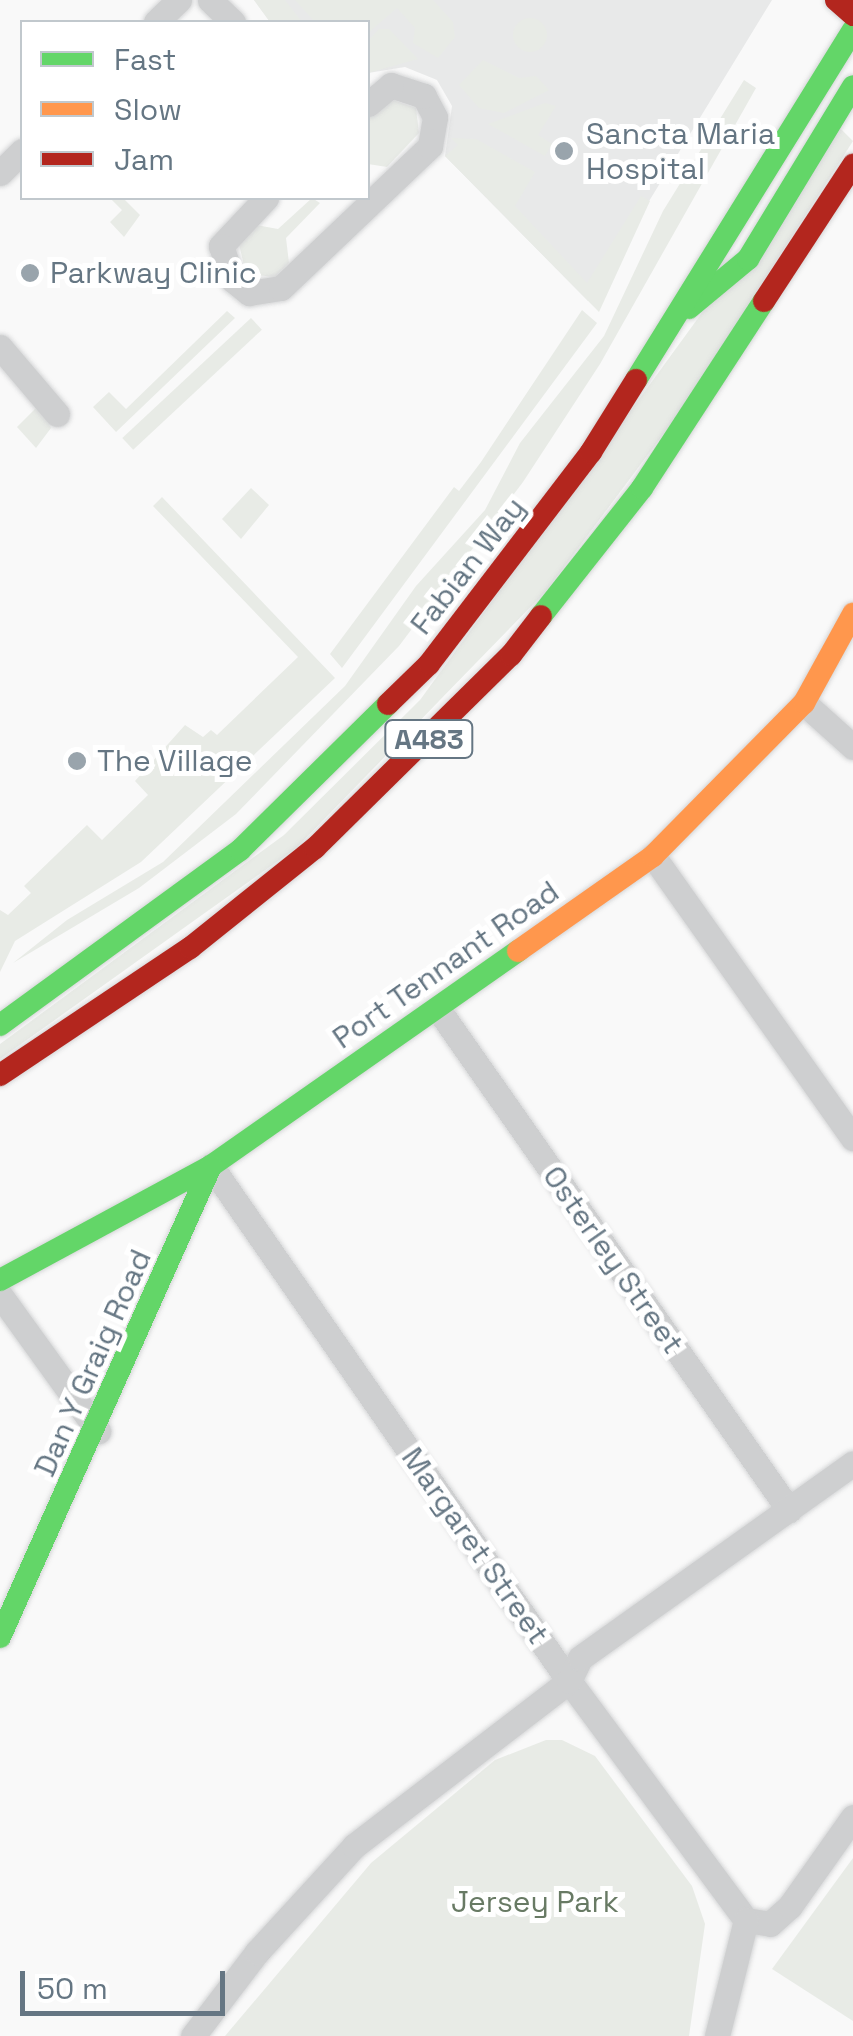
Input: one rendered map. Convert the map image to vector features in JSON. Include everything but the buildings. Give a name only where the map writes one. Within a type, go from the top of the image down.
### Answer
[{"type":"main road","points":[[836,0],[853,15]]},
{"type":"main road","name":"Fabian Way","points":[[0,1025],[240,850],[377,718],[535,531],[678,317],[853,30]]},
{"type":"main road","points":[[678,317],[748,258],[853,86]]},
{"type":"main road","name":"A483","points":[[0,1076],[164,966],[315,848],[510,655],[642,488],[853,165]]},
{"type":"main road","name":"Port Tennant Road","points":[[0,1280],[211,1166],[653,856],[804,702],[853,614]]},
{"type":"main road","name":"Dan Y Graig Road","points":[[0,1637],[98,1431],[211,1166]]},
{"type":"street","points":[[158,20],[179,0]]},
{"type":"street","points":[[210,0],[231,20]]},
{"type":"street","points":[[264,200],[222,246],[233,280],[248,293],[282,288],[430,146],[435,117],[424,96],[391,84],[370,100]]},
{"type":"street","points":[[0,172],[20,153]]},
{"type":"street","points":[[1,350],[57,414]]},
{"type":"street","points":[[804,702],[853,747]]},
{"type":"street","points":[[653,856],[853,1138]]},
{"type":"street","name":"Osterley Street","points":[[438,1009],[788,1510]]},
{"type":"street","name":"Margaret Street","points":[[211,1166],[569,1682],[746,1920]]},
{"type":"street","points":[[0,1295],[98,1431]]},
{"type":"street","points":[[193,2036],[257,1952],[354,1846],[569,1682],[580,1658],[853,1463]]},
{"type":"street","points":[[717,2036],[746,1920],[770,1924],[790,1906],[853,1817]]},
{"type":"shaded area","name":"Sancta Maria Hospital","points":[[254,0],[772,0],[588,301],[445,156],[452,106],[437,80],[405,67],[370,73],[370,20],[269,20]]},
{"type":"green space","points":[[254,0],[285,0],[300,20],[269,20]]},
{"type":"green space","points":[[295,0],[433,0],[453,22],[455,37],[438,58],[413,43],[415,28],[397,8],[370,31],[370,20],[313,20]]},
{"type":"green space","points":[[530,18],[542,23],[547,35],[542,47],[530,52],[518,47],[513,35],[518,23]]},
{"type":"green space","points":[[379,29],[389,29],[418,59],[370,72],[370,39]]},
{"type":"green space","points":[[483,60],[519,78],[536,76],[549,90],[504,113],[479,108],[459,85]]},
{"type":"green space","points":[[744,80],[756,88],[600,364],[523,482],[399,646],[236,814],[139,888],[13,963],[67,920],[163,862],[345,686],[416,586],[485,510],[520,443],[604,336],[663,211]]},
{"type":"green space","points":[[390,99],[416,108],[419,133],[387,167],[370,164],[370,115]]},
{"type":"green space","points":[[545,103],[556,106],[538,135],[552,144],[545,156],[488,124]]},
{"type":"green space","points":[[838,126],[853,141],[676,417],[546,591],[296,848],[0,1059],[0,1044],[284,835],[420,700]]},
{"type":"green space","points":[[451,138],[476,139],[535,172],[515,206],[587,283],[641,196],[650,201],[599,312],[445,156],[458,145]]},
{"type":"green space","points":[[112,200],[125,200],[140,215],[124,237],[110,222],[122,210]]},
{"type":"green space","points":[[310,200],[320,203],[286,238],[289,263],[275,277],[246,274],[239,244],[256,225],[278,229]]},
{"type":"green space","points":[[582,310],[597,323],[342,668],[330,654],[454,487],[459,491],[481,462]]},
{"type":"green space","points":[[227,311],[235,318],[116,432],[93,407],[109,392],[126,409]]},
{"type":"green space","points":[[251,318],[262,330],[133,450],[122,438]]},
{"type":"green space","points":[[39,405],[51,428],[36,448],[17,427]]},
{"type":"green space","points":[[251,488],[269,505],[241,539],[222,519]]},
{"type":"green space","points":[[162,497],[335,678],[141,862],[15,941],[0,972],[0,910],[8,915],[31,893],[24,886],[87,825],[102,840],[148,795],[135,781],[185,725],[203,737],[211,730],[217,735],[298,657],[153,506]]},
{"type":"green space","name":"Jersey Park","points":[[546,1740],[562,1740],[595,1756],[692,1886],[705,1924],[689,2036],[225,2036],[371,1863],[495,1760]]},
{"type":"green space","points":[[853,1858],[853,2021],[772,1969]]},
{"type":"traffic: fast","points":[[636,380],[853,30]]},
{"type":"traffic: fast","points":[[689,308],[748,259],[853,86]]},
{"type":"traffic: fast","points":[[541,616],[642,488],[764,301]]},
{"type":"traffic: fast","points":[[0,1025],[240,850],[388,704]]},
{"type":"traffic: fast","points":[[0,1280],[211,1166],[518,951]]},
{"type":"traffic: fast","points":[[0,1637],[211,1166]]},
{"type":"traffic: slow","points":[[518,951],[653,856],[804,703],[853,614]]},
{"type":"traffic: jam","points":[[836,0],[853,15]]},
{"type":"traffic: jam","points":[[764,301],[853,165]]},
{"type":"traffic: jam","points":[[388,704],[429,664],[591,452],[636,380]]},
{"type":"traffic: jam","points":[[0,1075],[190,948],[315,848],[511,655],[541,616]]},
{"type":"place","name":"Sancta Maria Hospital","points":[[564,151]]},
{"type":"place","name":"Parkway Clinic","points":[[30,273]]},
{"type":"place","name":"The Village","points":[[77,761]]}]
